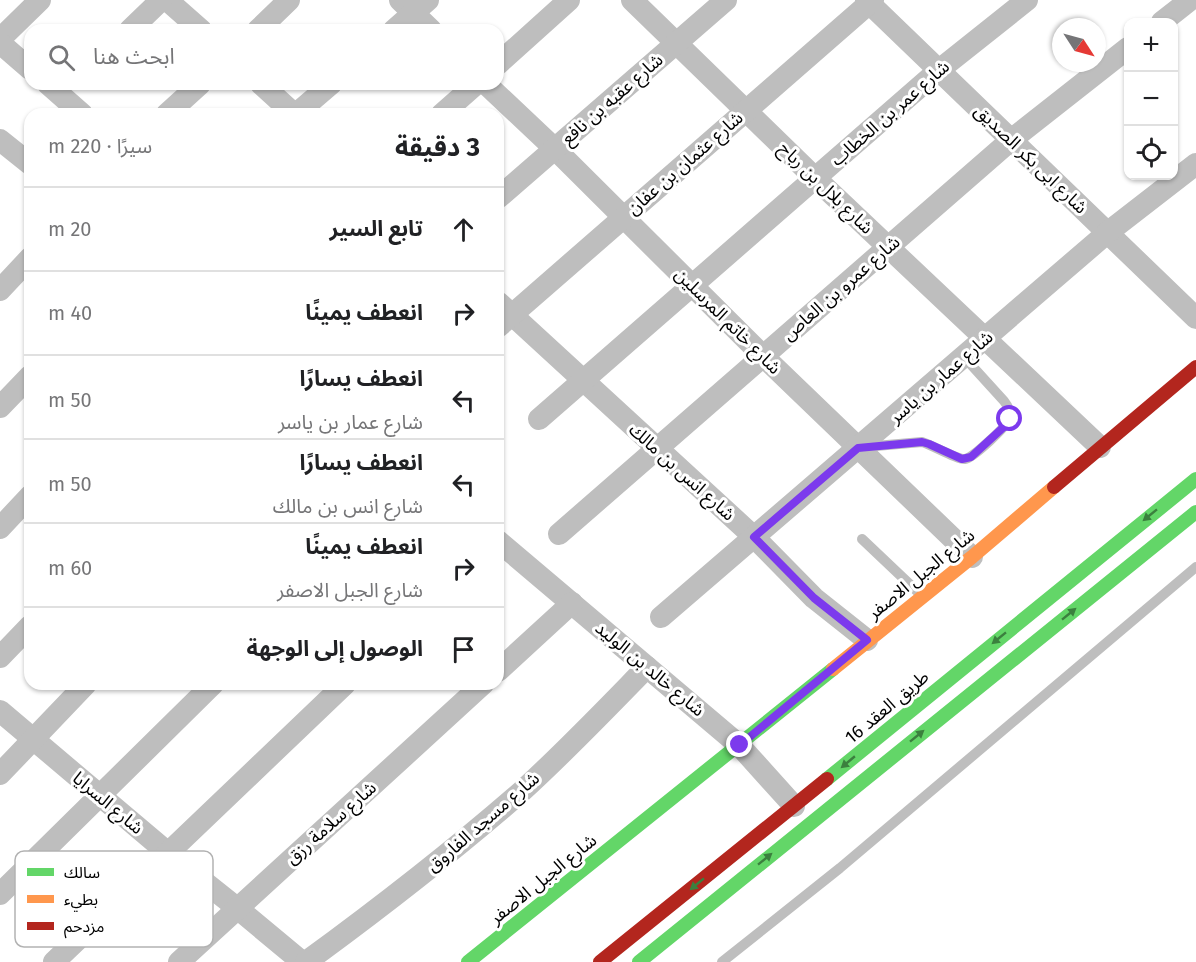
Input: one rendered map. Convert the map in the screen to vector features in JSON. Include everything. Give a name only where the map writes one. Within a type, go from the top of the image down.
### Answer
[{"type":"street","points":[[0,39],[40,0]]},
{"type":"street","points":[[136,24],[161,0]]},
{"type":"street","points":[[167,0],[194,24]]},
{"type":"street","points":[[264,24],[289,0]]},
{"type":"street","points":[[504,59],[569,0]]},
{"type":"street","name":"شارع بلال بن رباح","points":[[632,0],[815,178],[1100,447]]},
{"type":"street","name":"شارع عقبه بن نافع","points":[[504,193],[726,0]]},
{"type":"street","name":"شارع عمر بن الخطاب","points":[[539,419],[939,70],[1027,0]]},
{"type":"street","points":[[1166,18],[1190,0]]},
{"type":"street","name":"شارع ابى بكر الصديق","points":[[869,1],[1196,318]]},
{"type":"street","name":"شارع عثمان بن عفان","points":[[504,313],[623,217],[869,1]]},
{"type":"street","points":[[399,24],[414,4],[427,24]]},
{"type":"street","points":[[0,44],[24,64]]},
{"type":"street","name":"شارع عمرو بن العاص","points":[[558,534],[1011,140],[1124,51]]},
{"type":"street","points":[[63,90],[77,108]]},
{"type":"street","points":[[174,108],[193,90]]},
{"type":"street","points":[[268,90],[288,108]]},
{"type":"street","points":[[302,108],[324,90]]},
{"type":"street","points":[[449,108],[469,90]]},
{"type":"street","name":"شارع خاتم المرسلين","points":[[492,90],[972,557]]},
{"type":"street","points":[[0,140],[24,159]]},
{"type":"street","name":"شارع عمار بن ياسر","points":[[661,617],[1107,233],[1196,164]]},
{"type":"street","points":[[0,290],[24,264]]},
{"type":"street","name":"شارع انس بن مالك","points":[[504,315],[583,380],[754,537],[814,598],[867,640]]},
{"type":"street","name":"شارع الجبل الاصفر","points":[[468,962],[972,557],[1196,366]]},
{"type":"street","points":[[0,407],[24,382]]},
{"type":"street","name":"طريق العقد 16","points":[[600,962],[1196,478]]},
{"type":"street","points":[[0,528],[24,502]]},
{"type":"street","points":[[639,962],[1196,512]]},
{"type":"street","name":"شارع خالد بن الوليد","points":[[504,546],[740,745],[794,806]]},
{"type":"street","points":[[504,665],[572,603]]},
{"type":"street","points":[[0,657],[24,632]]},
{"type":"street","name":"شارع مسجد الفاروق","points":[[304,962],[415,880],[521,791],[648,667]]},
{"type":"street","points":[[0,774],[81,690]]},
{"type":"street","points":[[44,851],[207,690]]},
{"type":"street","points":[[170,851],[339,690]]},
{"type":"street","name":"شارع سلامة رزق","points":[[213,930],[476,690]]},
{"type":"street","name":"شارع السرايا","points":[[0,711],[166,851]]},
{"type":"street","points":[[0,894],[15,879]]},
{"type":"street","name":"شارع السرايا","points":[[213,889],[304,962]]},
{"type":"street","points":[[54,962],[70,947]]},
{"type":"street","name":"شارع سلامة رزق","points":[[179,962],[195,947]]},
{"type":"lane","points":[[858,448],[922,442],[962,459],[971,457],[1007,424],[1010,413],[1004,401],[964,357]]},
{"type":"lane","points":[[862,539],[922,596]]},
{"type":"lane","points":[[722,962],[840,868],[1196,567]]},
{"type":"traffic: fast","points":[[827,779],[1196,479]]},
{"type":"traffic: fast","points":[[639,962],[1196,512]]},
{"type":"traffic: fast","points":[[468,962],[833,669]]},
{"type":"traffic: slow","points":[[833,669],[972,557],[1054,487]]},
{"type":"traffic: jam","points":[[1054,487],[1196,367]]},
{"type":"traffic: jam","points":[[600,962],[827,779]]},
{"type":"route","points":[[740,745],[867,640],[814,598],[754,537],[858,448],[922,442],[962,459],[968,459],[1010,419]]}]
